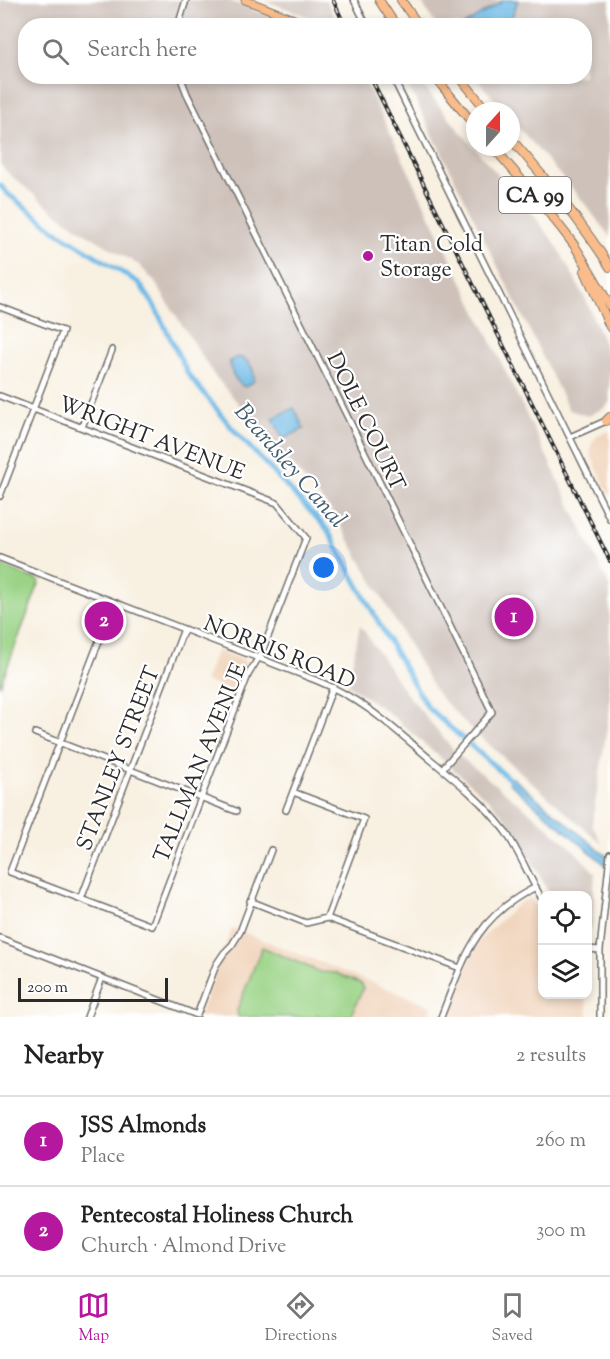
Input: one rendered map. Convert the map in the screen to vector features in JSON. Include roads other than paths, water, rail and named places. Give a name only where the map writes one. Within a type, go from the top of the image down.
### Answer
[{"type":"highway","points":[[379,0],[391,18]]},
{"type":"highway","points":[[401,0],[413,18]]},
{"type":"highway","points":[[441,84],[466,115]]},
{"type":"highway","points":[[465,84],[480,102]]},
{"type":"highway","name":"CA 99","points":[[520,149],[587,231],[610,267]]},
{"type":"highway","name":"CA 99","points":[[501,156],[550,213],[574,246],[610,306]]},
{"type":"highway","points":[[587,231],[610,258]]},
{"type":"highway","points":[[574,246],[610,327]]},
{"type":"main road","points":[[246,0],[292,18]]},
{"type":"street","points":[[180,18],[186,0]]},
{"type":"street","points":[[354,0],[362,18]]},
{"type":"street","name":"DOLE COURT","points":[[183,84],[492,712],[442,769]]},
{"type":"street","points":[[396,84],[610,519]]},
{"type":"street","points":[[0,307],[63,331],[0,496]]},
{"type":"street","points":[[82,427],[112,350]]},
{"type":"street","name":"WRIGHT AVENUE","points":[[0,396],[277,503],[288,515]]},
{"type":"street","points":[[570,437],[609,419]]},
{"type":"street","name":"TALLMAN AVENUE","points":[[81,899],[152,926],[248,675],[259,658],[306,538],[288,515]]},
{"type":"street","name":"NORRIS ROAD","points":[[0,558],[351,696],[377,714],[474,796],[515,846],[538,891]]},
{"type":"street","points":[[81,899],[10,872],[114,602]]},
{"type":"street","name":"STANLEY STREET","points":[[81,899],[184,629]]},
{"type":"street","points":[[286,810],[333,687]]},
{"type":"street","points":[[35,733],[236,811]]},
{"type":"street","points":[[293,792],[364,819],[327,918]]},
{"type":"street","points":[[0,938],[197,1016],[216,965],[237,938],[271,850]]},
{"type":"street","points":[[600,1017],[600,950],[610,855]]},
{"type":"street","points":[[441,1017],[475,937],[492,917],[515,898],[536,887]]},
{"type":"street","points":[[250,901],[306,923],[327,918],[460,968]]},
{"type":"street","points":[[592,949],[600,950]]},
{"type":"street","points":[[87,1017],[102,978]]},
{"type":"water","points":[[504,0],[518,0],[512,18],[475,18]]},
{"type":"water","points":[[237,357],[248,362],[253,373],[254,381],[245,387],[236,379],[231,368],[230,361]]},
{"type":"water","points":[[294,408],[304,429],[283,439],[273,418]]},
{"type":"water","points":[[513,778],[610,859],[610,869],[509,783]]},
{"type":"waterway","name":"Beardsley Canal","points":[[0,185],[8,194],[56,231],[139,283],[154,305],[188,374],[232,428],[327,529],[428,708],[515,784]]},
{"type":"railway","points":[[333,0],[341,18]]},
{"type":"railway","points":[[374,84],[610,561]]},
{"type":"place","name":"Titan Cold Storage","points":[[368,256]]},
{"type":"place","name":"JSS Almonds","points":[[514,617]]},
{"type":"place","name":"Pentecostal Holiness Church","points":[[104,621]]}]
